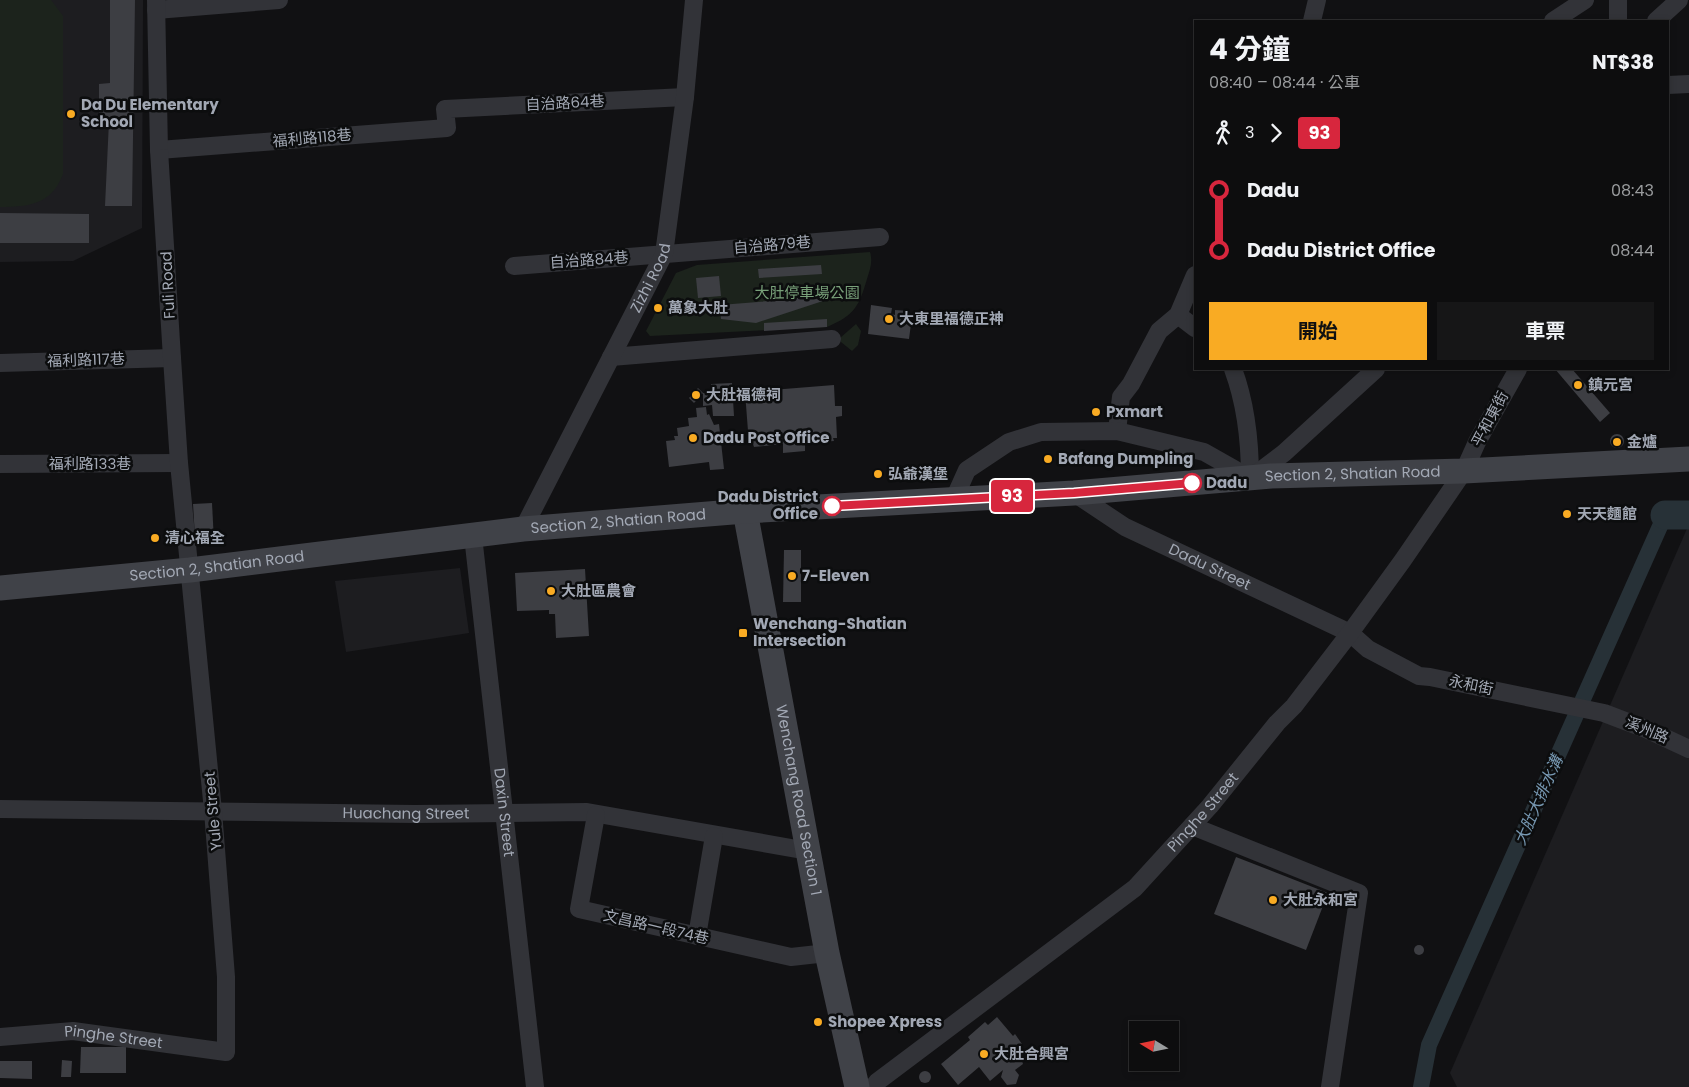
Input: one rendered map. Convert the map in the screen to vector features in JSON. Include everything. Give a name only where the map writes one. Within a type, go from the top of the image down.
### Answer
[{"type":"street","points":[[156,5],[279,0]]},
{"type":"street","name":"Zizhi Road","points":[[523,529],[664,254],[685,97],[694,0]]},
{"type":"street","points":[[1312,20],[1317,0]]},
{"type":"street","points":[[1555,20],[1585,0]]},
{"type":"street","points":[[1618,0],[1618,20]]},
{"type":"street","points":[[1657,20],[1679,0]]},
{"type":"street","name":"Fuli Road","points":[[156,5],[159,150],[179,463],[190,570]]},
{"type":"street","points":[[1669,85],[1689,84]]},
{"type":"street","name":"自治路64巷","points":[[445,110],[685,97]]},
{"type":"street","name":"福利路118巷","points":[[159,150],[446,128],[445,110]]},
{"type":"street","name":"自治路79巷","points":[[664,254],[880,237]]},
{"type":"street","name":"自治路84巷","points":[[514,266],[664,254]]},
{"type":"street","points":[[1117,431],[1121,397],[1132,384],[1159,331],[1178,315],[1194,277]]},
{"type":"street","points":[[1178,315],[1194,327]]},
{"type":"street","points":[[611,357],[832,339]]},
{"type":"street","name":"福利路117巷","points":[[0,363],[172,358]]},
{"type":"street","points":[[1233,370],[1246,414],[1250,451],[1250,478]]},
{"type":"street","points":[[1250,478],[1284,453],[1375,370]]},
{"type":"street","name":"平和東街","points":[[1464,471],[1477,442],[1517,370]]},
{"type":"street","points":[[954,499],[967,470],[1009,442],[1042,432],[1117,431],[1204,452],[1250,478]]},
{"type":"street","name":"Section 2, Shatian Road","points":[[0,588],[190,570],[523,529],[745,511],[1074,493],[1271,476],[1464,471],[1689,459]]},
{"type":"street","name":"福利路133巷","points":[[0,464],[179,463]]},
{"type":"street","name":"Pinghe Street","points":[[873,1087],[877,1082],[1135,888],[1210,806],[1277,723],[1294,706],[1350,633],[1464,471]]},
{"type":"street","name":"Dadu Street","points":[[1074,493],[1125,527],[1350,633]]},
{"type":"street","name":"Wenchang Road Section 1","points":[[745,511],[826,953],[857,1087]]},
{"type":"street","name":"Daxin Street","points":[[473,536],[503,814],[536,1087]]},
{"type":"street","name":"Yule Street","points":[[190,570],[213,811],[226,977],[226,1052]]},
{"type":"street","name":"永和街","points":[[1350,633],[1368,649],[1419,676],[1430,676],[1604,713]]},
{"type":"street","name":"溪州路","points":[[1604,713],[1646,729],[1689,749]]},
{"type":"street","name":"Huachang Street","points":[[0,809],[503,814],[587,812],[714,836],[808,851]]},
{"type":"street","name":"文昌路一段74巷","points":[[596,815],[579,909],[791,957],[826,953]]},
{"type":"street","points":[[1192,826],[1359,893],[1330,1087]]},
{"type":"street","points":[[697,936],[714,836]]},
{"type":"street","name":"Pinghe Street","points":[[0,1037],[73,1031],[226,1052]]},
{"type":"shaded area","name":"Da Du Elementary School","points":[[0,0],[143,0],[142,228],[73,261],[0,262]]},
{"type":"shaded area","points":[[1689,524],[1689,1087],[1457,1087],[1450,1073]]},
{"type":"shaded area","points":[[460,568],[469,633],[346,652],[335,581]]},
{"type":"green space","points":[[0,0],[51,0],[63,16],[63,174],[53,192],[46,198],[38,202],[11,207],[0,207]]},
{"type":"green space","name":"大肚停車場公園","points":[[870,252],[870,269],[855,309],[844,318],[827,327],[650,336],[646,331],[676,273],[697,265]]},
{"type":"green space","points":[[856,324],[861,331],[858,345],[852,351],[841,342],[840,338]]},
{"type":"building","points":[[110,0],[135,0],[132,206],[105,206],[109,121],[99,121],[99,84],[110,83]]},
{"type":"building","points":[[0,213],[89,214],[89,243],[0,243]]},
{"type":"building","points":[[821,265],[822,274],[759,278],[758,269]]},
{"type":"building","points":[[719,276],[721,296],[698,298],[696,278]]},
{"type":"building","points":[[804,286],[805,297],[829,295],[829,299],[756,323],[721,319],[720,305],[782,300],[781,288]]},
{"type":"building","name":"大東里福德正神","points":[[871,305],[892,308],[891,314],[895,315],[895,310],[909,311],[907,323],[911,324],[909,339],[868,334]]},
{"type":"building","points":[[827,319],[827,327],[764,331],[764,323]]},
{"type":"building","points":[[1556,370],[1573,370],[1610,413],[1600,422]]},
{"type":"building","points":[[732,383],[734,416],[713,416],[712,405],[703,406],[703,393],[712,393],[711,384]]},
{"type":"building","name":"Dadu District Office","points":[[834,385],[835,406],[842,406],[842,416],[836,417],[837,438],[833,438],[834,441],[805,443],[805,451],[783,453],[783,444],[754,447],[753,444],[749,444],[745,392]]},
{"type":"building","name":"大肚福德祠","points":[[698,388],[703,393],[694,403],[689,398]]},
{"type":"building","name":"Dadu Post Office","points":[[706,407],[707,415],[709,414],[714,425],[719,424],[724,469],[710,470],[709,462],[669,467],[666,441],[675,440],[674,436],[678,436],[677,428],[689,426],[688,418],[697,417],[696,408]]},
{"type":"building","name":"金爐","points":[[1617,434],[1622,436],[1624,441],[1622,446],[1617,448],[1612,446],[1610,441],[1612,436]]},
{"type":"building","points":[[212,503],[214,541],[201,542],[195,537],[193,504]]},
{"type":"building","name":"7-Eleven","points":[[784,550],[801,550],[801,602],[783,602]]},
{"type":"building","name":"大肚區農會","points":[[585,569],[589,636],[556,638],[555,614],[549,614],[549,610],[517,611],[515,573]]},
{"type":"building","name":"大肚永和宮","points":[[1236,857],[1328,893],[1306,950],[1214,914]]},
{"type":"building","points":[[1417,945],[1421,945],[1424,950],[1423,954],[1417,955],[1414,952],[1414,948]]},
{"type":"building","name":"大肚合興宮","points":[[997,1017],[1013,1036],[1015,1034],[1022,1044],[1016,1049],[1020,1054],[1023,1064],[1015,1070],[1019,1075],[1016,1084],[1007,1085],[1001,1077],[1003,1070],[990,1081],[979,1067],[958,1085],[941,1064],[970,1040],[968,1037],[985,1022],[988,1025]]},
{"type":"building","points":[[81,1047],[126,1047],[126,1073],[80,1073]]},
{"type":"building","points":[[62,1060],[72,1061],[71,1077],[61,1077]]},
{"type":"building","points":[[0,1061],[32,1061],[32,1079],[0,1078]]},
{"type":"building","points":[[927,1071],[930,1072],[930,1082],[923,1083],[920,1082],[919,1075],[920,1072]]},
{"type":"waterway","name":"大肚大排水溝","points":[[1421,1087],[1429,1045],[1665,515]]},
{"type":"waterway","points":[[1665,515],[1689,515]]},
{"type":"bus line","name":"93","points":[[832,506],[1074,493],[1192,483]]},
{"type":"place","name":"Da Du Elementary School","points":[[71,114]]},
{"type":"place","name":"萬象大肚","points":[[658,308]]},
{"type":"place","name":"大東里福德正神","points":[[889,319]]},
{"type":"place","name":"鎮元宮","points":[[1578,385]]},
{"type":"place","name":"大肚福德祠","points":[[696,395]]},
{"type":"place","name":"Pxmart","points":[[1096,412]]},
{"type":"place","name":"Dadu Post Office","points":[[693,438]]},
{"type":"place","name":"金爐","points":[[1617,442]]},
{"type":"place","name":"Bafang Dumpling","points":[[1048,459]]},
{"type":"place","name":"弘爺漢堡","points":[[878,474]]},
{"type":"place","name":"Dadu","points":[[1192,483]]},
{"type":"place","name":"Dadu District Office","points":[[832,506]]},
{"type":"place","name":"天天麵館","points":[[1567,514]]},
{"type":"place","name":"清心福全","points":[[155,538]]},
{"type":"place","name":"7-Eleven","points":[[792,576]]},
{"type":"place","name":"大肚區農會","points":[[551,591]]},
{"type":"place","name":"Wenchang-Shatian Intersection","points":[[743,633]]},
{"type":"place","name":"大肚永和宮","points":[[1273,900]]},
{"type":"place","name":"Shopee Xpress","points":[[818,1022]]},
{"type":"place","name":"大肚合興宮","points":[[984,1054]]}]
